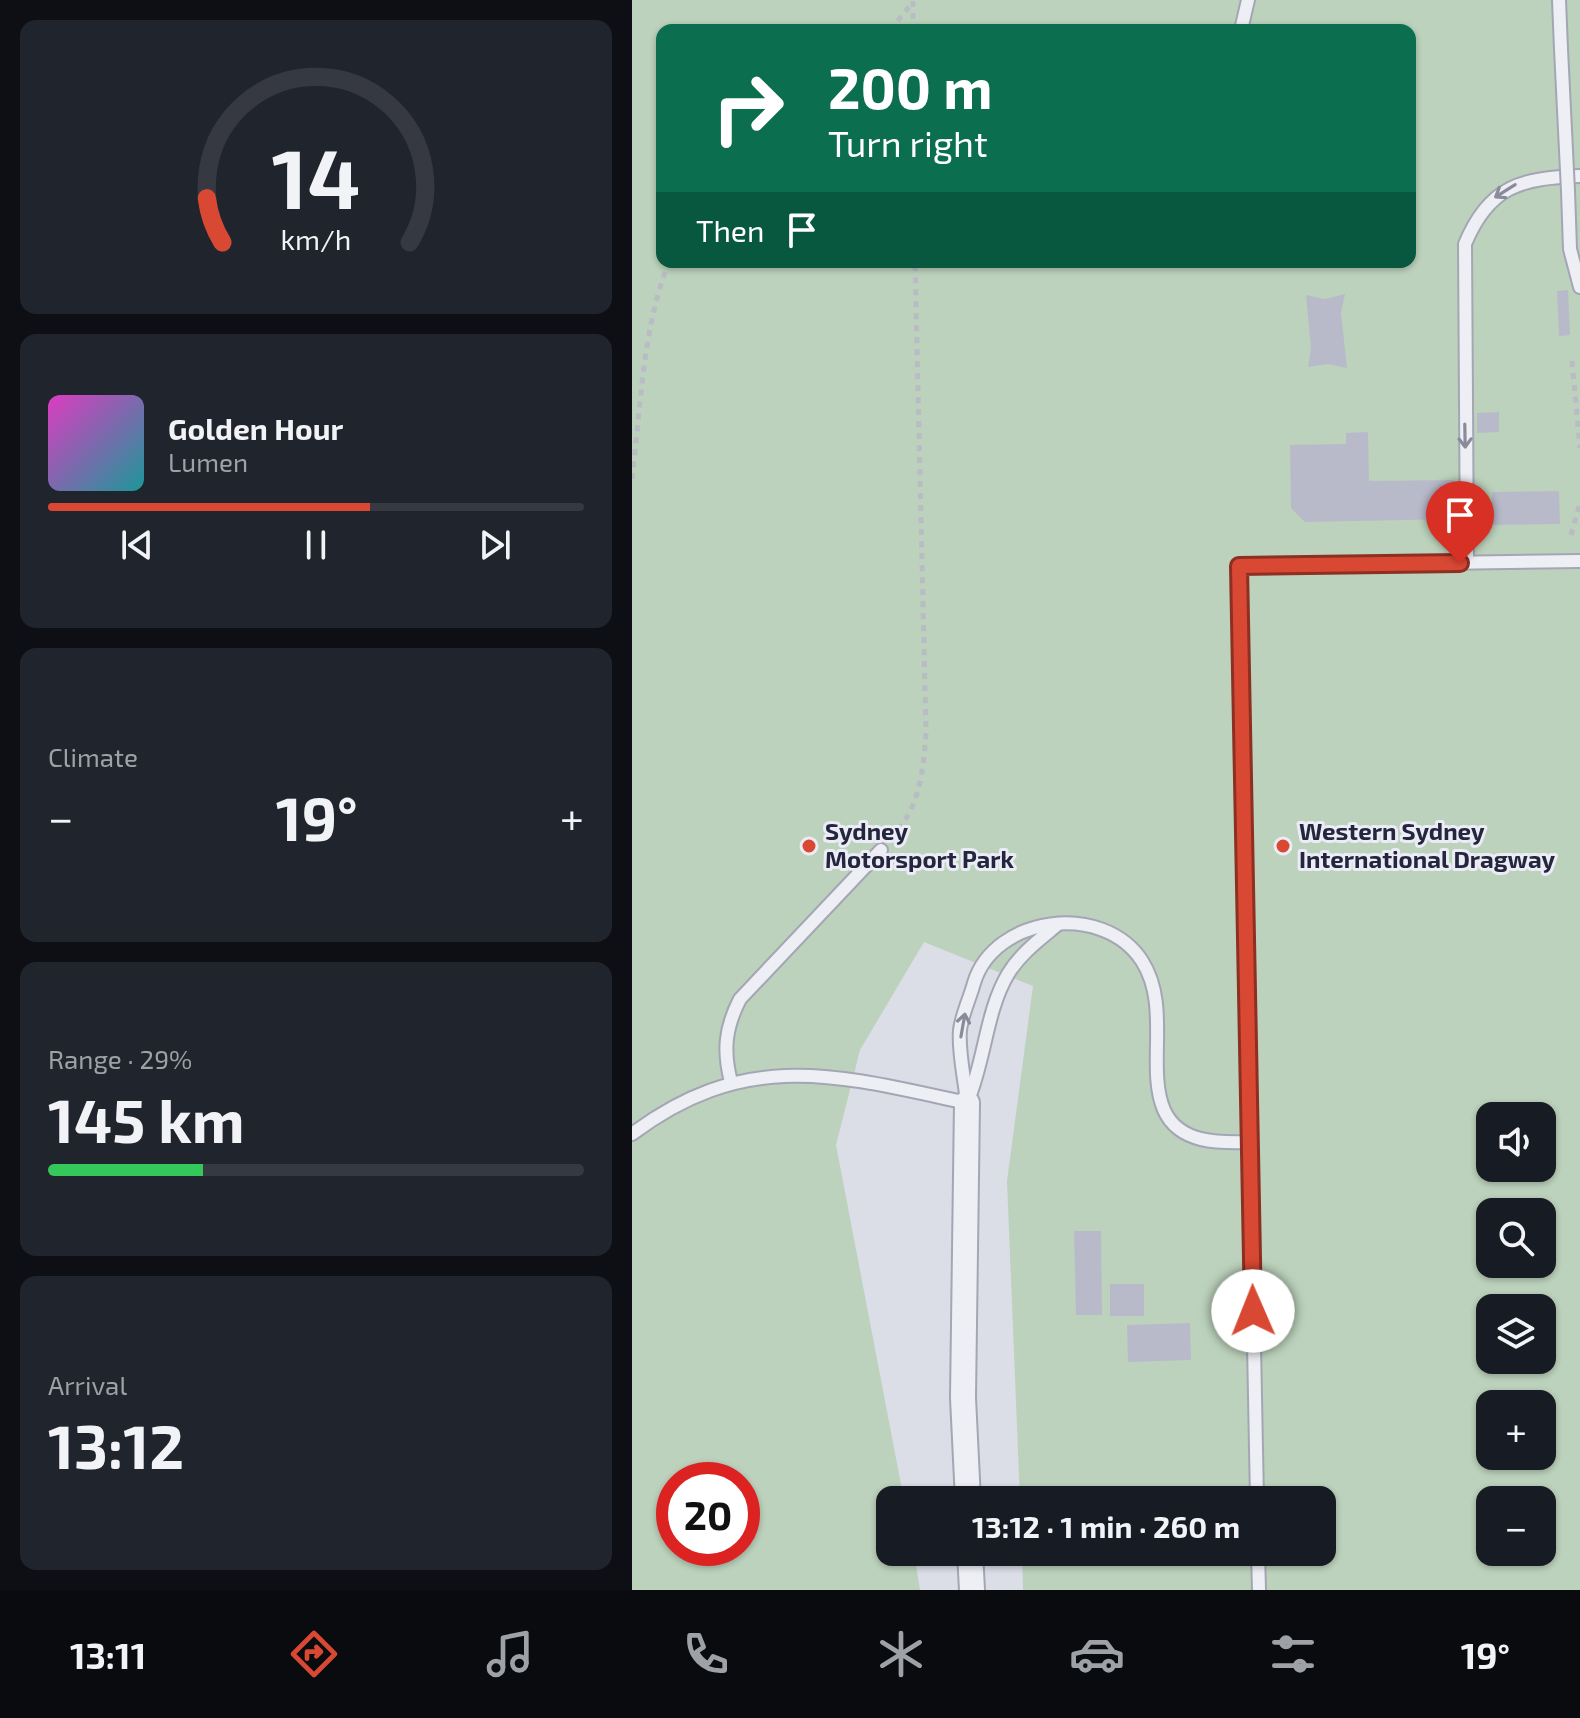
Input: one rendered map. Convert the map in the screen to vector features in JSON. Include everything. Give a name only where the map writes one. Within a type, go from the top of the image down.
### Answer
[{"type":"street","points":[[967,1103],[963,1366],[967,1486]]},
{"type":"street","points":[[971,1566],[972,1590]]},
{"type":"lane","points":[[1242,24],[1248,0]]},
{"type":"lane","points":[[1559,0],[1570,249],[1580,287]]},
{"type":"lane","points":[[1467,562],[1465,244],[1485,206],[1510,187],[1538,179],[1580,176]]},
{"type":"lane","points":[[1257,1486],[1239,566],[1580,561]]},
{"type":"lane","points":[[731,1082],[725,1054],[727,1025],[740,999],[881,850]]},
{"type":"lane","points":[[967,1103],[960,1030],[980,964],[1002,940],[1028,930],[1057,925],[1100,927],[1121,938],[1143,961],[1154,993],[1164,1110],[1180,1130],[1196,1138],[1220,1143],[1250,1142]]},
{"type":"lane","points":[[967,1103],[980,1072],[987,1036],[1007,975],[1026,952],[1057,925]]},
{"type":"lane","points":[[632,1134],[685,1100],[731,1082],[804,1074],[852,1078],[967,1103]]},
{"type":"lane","points":[[1258,1566],[1259,1590]]},
{"type":"path","points":[[895,24],[913,1]]},
{"type":"path","points":[[913,1],[913,24]]},
{"type":"path","points":[[632,479],[647,352],[659,287],[667,268]]},
{"type":"path","points":[[881,850],[909,819],[923,775],[925,746],[914,268]]},
{"type":"path","points":[[1572,361],[1580,448]]},
{"type":"path","points":[[1571,535],[1580,503]]},
{"type":"green space","points":[[632,0],[1580,0],[1580,1590],[1023,1590],[1022,1566],[1336,1566],[1336,1486],[1019,1486],[1007,1181],[1033,986],[924,942],[860,1050],[836,1145],[901,1486],[876,1486],[876,1566],[916,1566],[920,1590],[632,1590]]},
{"type":"building","points":[[1568,290],[1570,335],[1559,336],[1557,291]]},
{"type":"building","points":[[1345,294],[1341,313],[1347,368],[1328,364],[1308,367],[1311,348],[1306,295],[1325,299]]},
{"type":"building","points":[[1499,412],[1499,432],[1477,433],[1477,413]]},
{"type":"building","points":[[1368,432],[1369,481],[1454,480],[1455,519],[1305,522],[1291,508],[1290,445],[1346,444],[1346,433]]},
{"type":"building","points":[[1559,491],[1560,524],[1492,525],[1492,492]]},
{"type":"building","points":[[1074,1231],[1101,1231],[1102,1315],[1076,1315]]},
{"type":"building","points":[[1110,1284],[1144,1284],[1144,1316],[1110,1316]]},
{"type":"building","points":[[1190,1323],[1191,1360],[1128,1362],[1127,1325]]},
{"type":"place","name":"Sydney Motorsport Park","points":[[809,846]]},
{"type":"place","name":"Western Sydney International Dragway","points":[[1283,846]]},
{"type":"route","points":[[1253,1311],[1239,566],[1460,563]]}]
